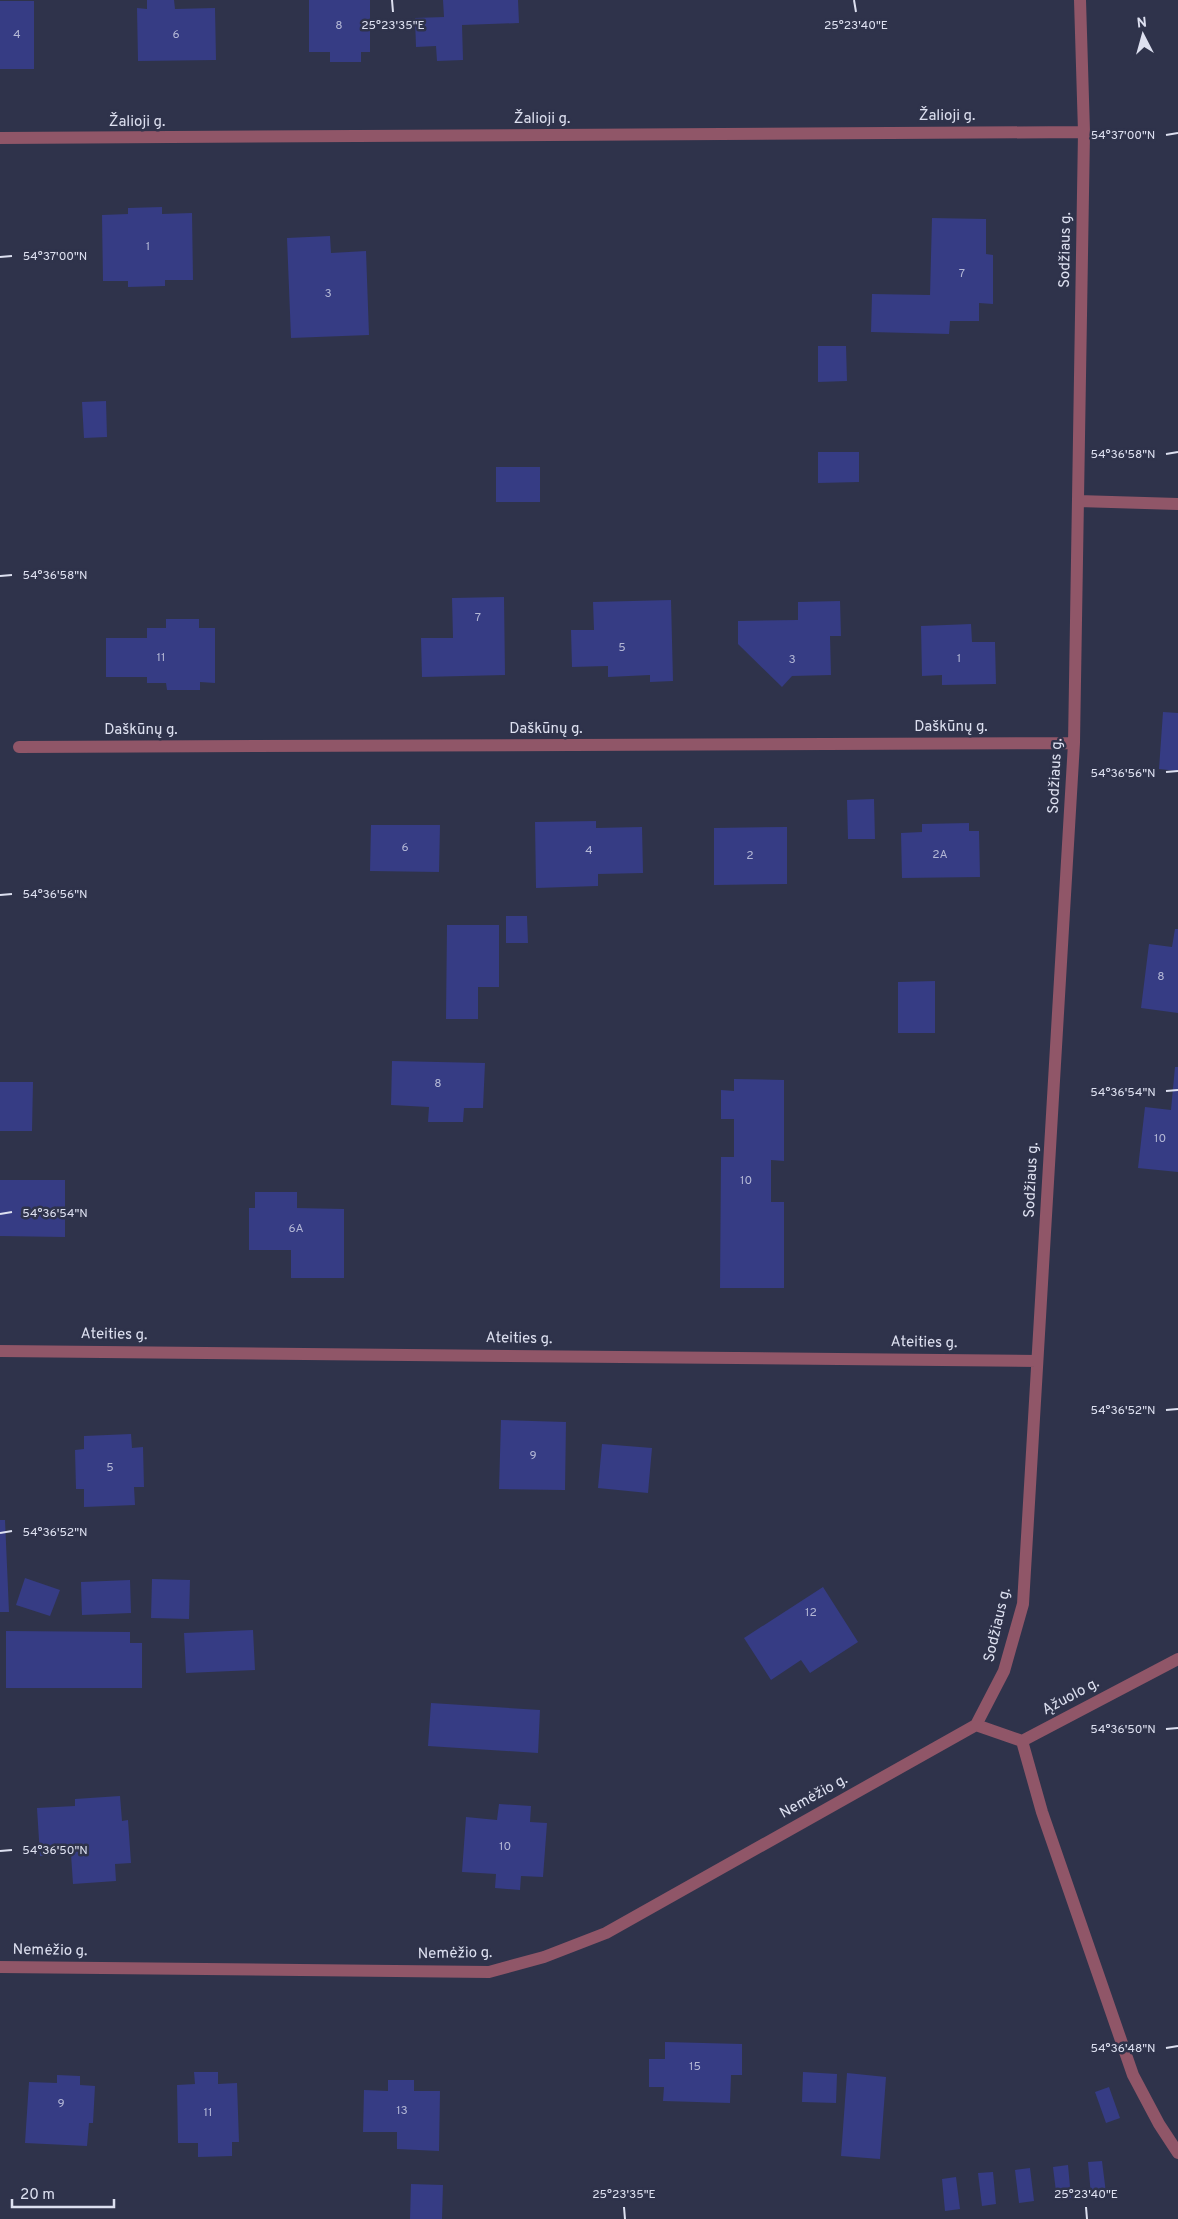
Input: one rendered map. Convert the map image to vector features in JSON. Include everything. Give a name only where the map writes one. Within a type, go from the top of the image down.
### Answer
[{"type":"street","name":"Sodžiaus g.","points":[[976,1725],[1004,1671],[1023,1604],[1074,743],[1084,132],[1080,0]]},
{"type":"street","name":"Žalioji g.","points":[[0,138],[1084,132]]},
{"type":"street","points":[[1078,501],[1178,504]]},
{"type":"street","name":"Daškūnų g.","points":[[19,747],[1074,743]]},
{"type":"street","name":"Ateities g.","points":[[0,1351],[1037,1361]]},
{"type":"street","name":"Ąžuolo g.","points":[[1022,1741],[1178,1659]]},
{"type":"street","points":[[976,1725],[1022,1741],[1042,1812],[1133,2075],[1178,2153]]},
{"type":"street","name":"Nemėžio g.","points":[[0,1967],[490,1972],[544,1957],[606,1933],[976,1725]]},
{"type":"building","points":[[147,0],[174,0],[175,9],[215,8],[216,60],[138,61],[137,8],[147,9]]},
{"type":"building","points":[[309,0],[370,0],[370,52],[361,52],[361,62],[330,62],[330,52],[309,52]]},
{"type":"building","points":[[443,0],[518,0],[519,23],[462,25],[463,60],[437,61],[436,46],[416,47],[415,18],[444,17]]},
{"type":"building","points":[[0,1],[34,1],[34,69],[0,69]]},
{"type":"building","points":[[162,207],[162,214],[192,213],[193,280],[165,280],[165,286],[128,287],[128,281],[103,281],[102,215],[128,214],[128,208]]},
{"type":"building","points":[[932,218],[986,219],[986,254],[993,255],[993,304],[979,303],[979,321],[950,321],[949,334],[871,332],[872,294],[930,295]]},
{"type":"building","points":[[330,236],[331,253],[366,251],[369,335],[291,338],[287,238]]},
{"type":"building","points":[[818,346],[846,346],[847,381],[818,382]]},
{"type":"building","points":[[106,401],[107,437],[84,438],[82,402]]},
{"type":"building","points":[[818,452],[859,452],[859,482],[818,483]]},
{"type":"building","points":[[496,467],[540,467],[540,502],[496,502]]},
{"type":"building","points":[[504,597],[505,675],[422,677],[421,638],[453,638],[452,598]]},
{"type":"building","points":[[671,600],[673,681],[650,682],[650,675],[608,677],[608,666],[572,667],[571,630],[594,630],[593,602]]},
{"type":"building","points":[[840,601],[841,636],[830,636],[831,675],[792,676],[782,687],[738,644],[738,621],[798,620],[798,602]]},
{"type":"building","points":[[166,619],[199,619],[199,628],[215,628],[215,683],[200,682],[200,690],[167,690],[166,683],[147,683],[147,677],[106,677],[106,638],[147,638],[147,628],[166,628]]},
{"type":"building","points":[[971,624],[972,642],[995,642],[996,684],[942,685],[942,675],[922,676],[921,626]]},
{"type":"building","points":[[1163,712],[1178,713],[1178,771],[1159,769]]},
{"type":"building","points":[[874,799],[875,839],[848,839],[847,800]]},
{"type":"building","points":[[596,821],[596,828],[642,827],[643,873],[598,874],[598,886],[536,888],[535,822]]},
{"type":"building","points":[[969,823],[969,831],[979,831],[980,877],[902,878],[901,833],[922,832],[922,824]]},
{"type":"building","points":[[371,825],[440,825],[439,872],[370,871]]},
{"type":"building","points":[[787,827],[787,884],[714,885],[714,828]]},
{"type":"building","points":[[506,916],[527,916],[528,943],[506,943]]},
{"type":"building","points":[[447,925],[499,925],[499,987],[478,987],[478,1019],[446,1019]]},
{"type":"building","points":[[1175,929],[1178,929],[1178,1013],[1141,1008],[1149,944],[1172,947]]},
{"type":"building","points":[[935,981],[935,1033],[898,1033],[898,982]]},
{"type":"building","points":[[392,1061],[485,1063],[483,1108],[464,1108],[463,1122],[428,1122],[429,1107],[391,1105]]},
{"type":"building","points":[[1175,1067],[1178,1067],[1178,1172],[1138,1168],[1145,1107],[1171,1110]]},
{"type":"building","points":[[734,1079],[784,1080],[784,1161],[771,1160],[771,1202],[784,1202],[784,1288],[720,1288],[721,1157],[734,1157],[734,1119],[721,1119],[721,1090],[734,1091]]},
{"type":"building","points":[[0,1082],[33,1082],[32,1131],[0,1131]]},
{"type":"building","points":[[0,1180],[65,1180],[65,1237],[0,1236]]},
{"type":"building","points":[[255,1192],[297,1192],[297,1208],[344,1209],[344,1278],[291,1278],[291,1250],[249,1250],[249,1208],[255,1208]]},
{"type":"building","points":[[501,1420],[566,1422],[565,1490],[499,1489]]},
{"type":"building","points":[[131,1434],[132,1448],[143,1447],[144,1487],[134,1487],[135,1505],[84,1507],[84,1489],[76,1489],[75,1450],[84,1449],[84,1436]]},
{"type":"building","points":[[602,1444],[652,1448],[648,1493],[598,1488]]},
{"type":"building","points":[[0,1520],[5,1520],[9,1612],[0,1612]]},
{"type":"building","points":[[25,1578],[60,1590],[50,1616],[16,1605]]},
{"type":"building","points":[[152,1579],[190,1580],[189,1619],[151,1618]]},
{"type":"building","points":[[130,1580],[131,1613],[82,1615],[81,1582]]},
{"type":"building","points":[[823,1587],[858,1642],[810,1673],[801,1660],[771,1680],[744,1638]]},
{"type":"building","points":[[253,1630],[255,1670],[186,1673],[184,1633]]},
{"type":"building","points":[[6,1631],[130,1632],[130,1643],[142,1643],[142,1688],[6,1688]]},
{"type":"building","points":[[431,1703],[540,1710],[538,1753],[428,1746]]},
{"type":"building","points":[[120,1796],[122,1821],[128,1820],[131,1863],[115,1864],[116,1881],[73,1884],[71,1854],[40,1856],[37,1808],[75,1806],[75,1799]]},
{"type":"building","points":[[499,1804],[531,1806],[530,1822],[547,1823],[543,1877],[521,1876],[520,1890],[495,1888],[496,1874],[462,1872],[466,1817],[497,1820]]},
{"type":"building","points":[[665,2042],[742,2044],[742,2075],[731,2075],[730,2103],[663,2101],[664,2087],[649,2087],[649,2059],[665,2059]]},
{"type":"building","points":[[194,2072],[218,2072],[218,2084],[237,2083],[239,2142],[232,2142],[232,2156],[198,2157],[198,2143],[178,2143],[177,2085],[195,2084]]},
{"type":"building","points":[[803,2072],[837,2074],[836,2103],[802,2102]]},
{"type":"building","points":[[847,2073],[886,2077],[880,2159],[841,2156]]},
{"type":"building","points":[[57,2075],[80,2076],[80,2085],[95,2086],[93,2123],[89,2123],[87,2146],[25,2143],[29,2082],[57,2083]]},
{"type":"building","points":[[388,2080],[414,2080],[414,2091],[440,2091],[439,2151],[397,2149],[397,2132],[363,2132],[364,2090],[388,2091]]},
{"type":"building","points":[[1109,2087],[1120,2118],[1106,2123],[1095,2092]]},
{"type":"building","points":[[1102,2161],[1106,2193],[1091,2195],[1088,2162]]},
{"type":"building","points":[[1068,2165],[1071,2198],[1057,2200],[1053,2167]]},
{"type":"building","points":[[1030,2168],[1034,2201],[1019,2203],[1015,2170]]},
{"type":"building","points":[[993,2172],[996,2204],[982,2206],[978,2173]]},
{"type":"building","points":[[956,2177],[960,2209],[945,2211],[942,2179]]},
{"type":"building","points":[[411,2184],[443,2185],[442,2219],[410,2219]]}]
